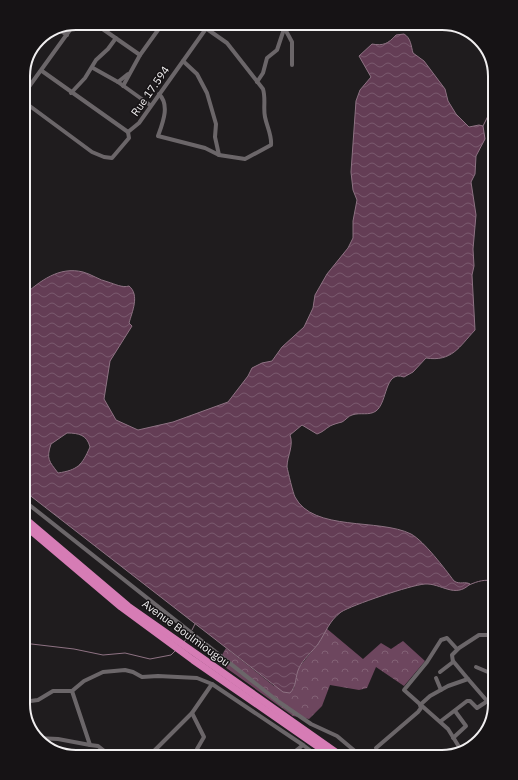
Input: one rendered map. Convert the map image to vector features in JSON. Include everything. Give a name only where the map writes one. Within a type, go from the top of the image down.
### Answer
[{"type":"highway","name":"Avenue Boulmiougou","points":[[30,523],[111,592],[170,639]]},
{"type":"highway","name":"Avenue Boulmiougou","points":[[30,530],[96,587],[322,750]]},
{"type":"highway","name":"Avenue Boulmiougou","points":[[195,657],[333,750]]},
{"type":"street","points":[[104,30],[140,55]]},
{"type":"street","points":[[123,86],[140,55],[158,30]]},
{"type":"street","name":"Rue 17.594","points":[[30,106],[92,152],[111,159],[129,138],[128,132],[139,124],[150,106],[206,30]]},
{"type":"street","points":[[159,94],[163,98],[165,108],[158,136],[204,148],[219,155],[245,159],[271,145],[270,130],[265,116],[264,92],[227,43],[208,30]]},
{"type":"street","points":[[257,82],[263,73],[267,58],[277,50],[284,30]]},
{"type":"street","points":[[286,30],[292,42],[292,65]]},
{"type":"street","points":[[30,86],[70,31]]},
{"type":"street","points":[[63,32],[67,35]]},
{"type":"street","points":[[71,93],[93,68],[96,60],[108,49],[116,38]]},
{"type":"street","points":[[183,61],[197,74],[207,93],[216,124],[215,137],[219,155]]},
{"type":"street","points":[[93,68],[118,82],[150,106]]},
{"type":"street","points":[[42,71],[128,132]]},
{"type":"street","points":[[118,82],[129,73]]},
{"type":"street","points":[[30,506],[279,702],[311,724],[337,736],[354,750]]},
{"type":"street","points":[[441,721],[467,701],[470,701],[477,708],[488,701],[453,661],[452,655],[457,649],[479,635],[488,635]]},
{"type":"street","points":[[457,649],[448,638],[441,640],[427,662],[404,690],[420,705],[441,721],[459,747]]},
{"type":"street","points":[[440,672],[453,661]]},
{"type":"street","points":[[476,667],[488,672]]},
{"type":"street","points":[[30,701],[38,700],[53,691],[72,691],[84,681],[99,673],[125,670],[142,677],[191,676],[212,684],[310,750]]},
{"type":"street","points":[[436,678],[442,690]]},
{"type":"street","points":[[376,748],[418,712],[421,708],[420,705],[442,690],[468,679]]},
{"type":"street","points":[[155,750],[192,713],[212,684]]},
{"type":"street","points":[[72,691],[90,745]]},
{"type":"street","points":[[453,738],[466,726],[455,711]]},
{"type":"street","points":[[192,713],[204,737],[198,750]]},
{"type":"street","points":[[45,738],[58,739],[98,746],[103,750]]},
{"type":"street","points":[[297,750],[303,745]]},
{"type":"green space","points":[[326,628],[363,659],[381,643],[391,649],[403,641],[425,661],[404,686],[376,667],[367,688],[359,690],[330,685],[322,706],[309,719],[293,716],[218,662],[226,648],[274,686],[294,689],[296,673],[318,644]]},
{"type":"water","points":[[404,34],[410,42],[413,53],[424,61],[445,89],[448,101],[456,114],[469,127],[479,125],[483,126],[485,139],[476,156],[475,174],[471,182],[476,215],[473,249],[474,266],[472,275],[475,330],[454,352],[449,355],[435,359],[426,358],[413,372],[404,377],[398,376],[393,378],[387,388],[380,407],[376,411],[355,414],[317,434],[302,425],[290,435],[291,447],[287,467],[295,497],[304,508],[316,515],[331,520],[382,526],[398,529],[411,534],[428,549],[454,581],[458,583],[470,584],[459,590],[448,589],[431,584],[418,585],[369,600],[341,612],[337,615],[318,644],[301,665],[295,684],[290,693],[283,692],[30,495],[30,290],[50,276],[66,271],[83,272],[118,286],[129,286],[132,290],[135,299],[129,323],[132,326],[110,361],[104,399],[116,420],[138,430],[173,422],[228,402],[248,376],[252,368],[262,363],[272,361],[282,347],[304,327],[313,308],[315,295],[327,274],[348,248],[353,238],[353,221],[357,200],[353,190],[351,172],[356,101],[360,90],[371,77],[359,56],[372,44],[385,44],[396,35]],"holes":[[[67,433],[79,434],[85,437],[90,447],[82,462],[75,468],[58,473],[49,460],[51,444]]]},
{"type":"waterway","points":[[483,126],[488,116]]},
{"type":"waterway","points":[[469,585],[475,582],[488,580]]},
{"type":"waterway","points":[[192,630],[195,624]]},
{"type":"waterway","points":[[184,642],[190,633]]},
{"type":"waterway","points":[[30,644],[74,649],[103,655],[125,653],[150,659],[171,655],[175,651]]}]
